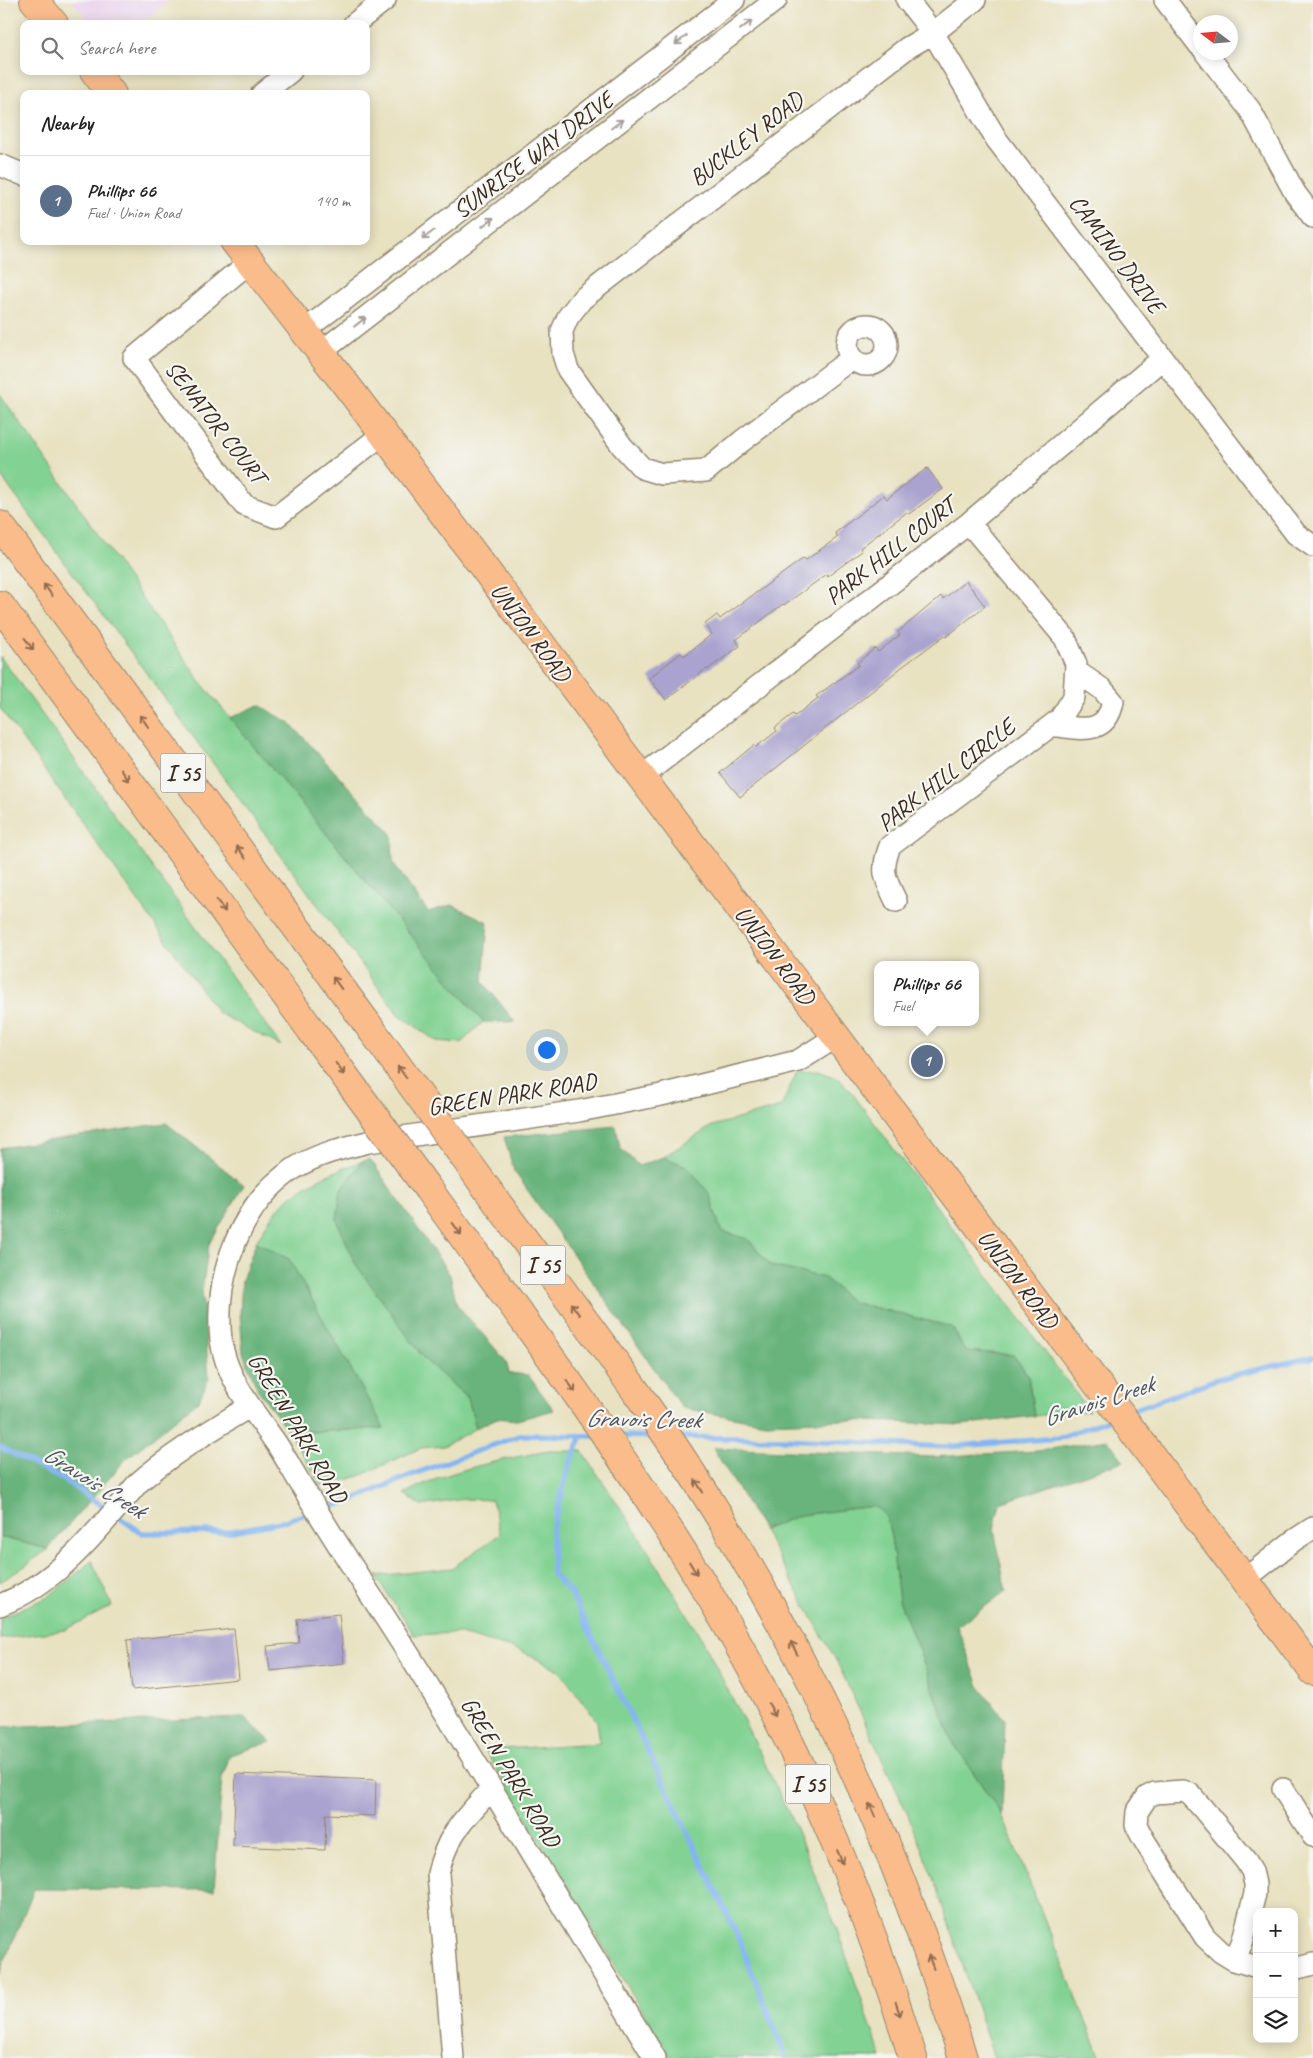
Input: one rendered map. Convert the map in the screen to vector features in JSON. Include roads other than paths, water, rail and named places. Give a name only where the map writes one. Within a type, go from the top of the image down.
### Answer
[{"type":"main road","points":[[34,0],[51,20]]},
{"type":"main road","points":[[97,75],[109,90]]},
{"type":"main road","name":"UNION ROAD","points":[[243,251],[305,330],[1313,1671]]},
{"type":"main road","name":"I 55","points":[[0,525],[604,1348],[689,1469],[726,1527],[789,1639],[834,1726],[875,1817],[912,1908],[963,2058]]},
{"type":"main road","name":"I 55","points":[[0,605],[543,1346],[667,1527],[740,1648],[786,1736],[828,1827],[865,1917],[899,2011],[913,2058]]},
{"type":"street","points":[[359,20],[385,0]]},
{"type":"street","name":"SUNRISE WAY DRIVE","points":[[305,330],[734,0]]},
{"type":"street","name":"SUNRISE WAY DRIVE","points":[[321,352],[776,0]]},
{"type":"street","name":"CAMINO DRIVE","points":[[907,0],[933,32],[997,140],[1296,534],[1313,546]]},
{"type":"street","name":"BUCKLEY ROAD","points":[[852,358],[742,441],[706,471],[662,474],[642,468],[622,446],[568,370],[564,354],[562,331],[568,317],[582,299],[907,48],[933,32],[975,0]]},
{"type":"street","points":[[1165,0],[1193,37]]},
{"type":"street","points":[[1211,60],[1250,110],[1295,193],[1313,217]]},
{"type":"street","points":[[267,90],[286,75]]},
{"type":"street","points":[[0,165],[20,173]]},
{"type":"street","name":"SENATOR COURT","points":[[243,251],[134,358],[244,505],[276,517],[383,434]]},
{"type":"street","name":"PARK HILL COURT","points":[[641,777],[969,523],[1163,358]]},
{"type":"street","name":"PARK HILL CIRCLE","points":[[896,901],[886,879],[884,862],[890,846],[1053,725],[1060,719],[1074,698],[1076,664],[1065,638],[969,523]]},
{"type":"street","name":"PARK HILL CIRCLE","points":[[1053,725],[1086,729],[1098,727],[1110,715],[1113,702],[1102,689],[1076,671]]},
{"type":"street","name":"GREEN PARK ROAD","points":[[654,2058],[492,1789],[277,1445],[231,1375],[224,1357],[221,1339],[222,1288],[232,1251],[252,1211],[264,1194],[295,1168],[316,1157],[340,1148],[368,1142],[579,1112],[660,1095],[798,1061],[836,1037]]},
{"type":"street","points":[[0,1605],[18,1598],[55,1573],[152,1470],[175,1453],[250,1406]]},
{"type":"street","points":[[1244,1580],[1293,1541],[1313,1528]]},
{"type":"street","points":[[453,2058],[438,1874],[442,1853],[455,1830],[492,1789]]},
{"type":"street","points":[[1283,1789],[1313,1836]]},
{"type":"street","points":[[1234,1960],[1242,1943],[1254,1894],[1255,1884],[1252,1871],[1238,1850],[1190,1794],[1176,1790],[1155,1793],[1147,1797],[1137,1812],[1136,1824],[1144,1840],[1205,1937],[1221,1952],[1234,1960],[1253,1966]]},
{"type":"street","points":[[1298,1968],[1313,1964]]},
{"type":"waterway","name":"Gravois Creek","points":[[1128,1412],[1217,1379],[1313,1357]]},
{"type":"waterway","name":"Gravois Creek","points":[[678,1437],[784,1439],[945,1447],[1059,1438],[1113,1418]]},
{"type":"waterway","name":"Gravois Creek","points":[[322,1509],[347,1502],[414,1474],[521,1435],[597,1436]]},
{"type":"waterway","points":[[582,1436],[569,1466],[552,1530],[553,1575],[571,1593],[735,1930],[785,2058]]},
{"type":"waterway","name":"Gravois Creek","points":[[616,1436],[657,1437]]},
{"type":"waterway","name":"Gravois Creek","points":[[0,1447],[64,1480],[142,1533],[227,1532],[281,1522],[313,1512]]},
{"type":"place","name":"Phillips 66","points":[[927,1061]]}]
